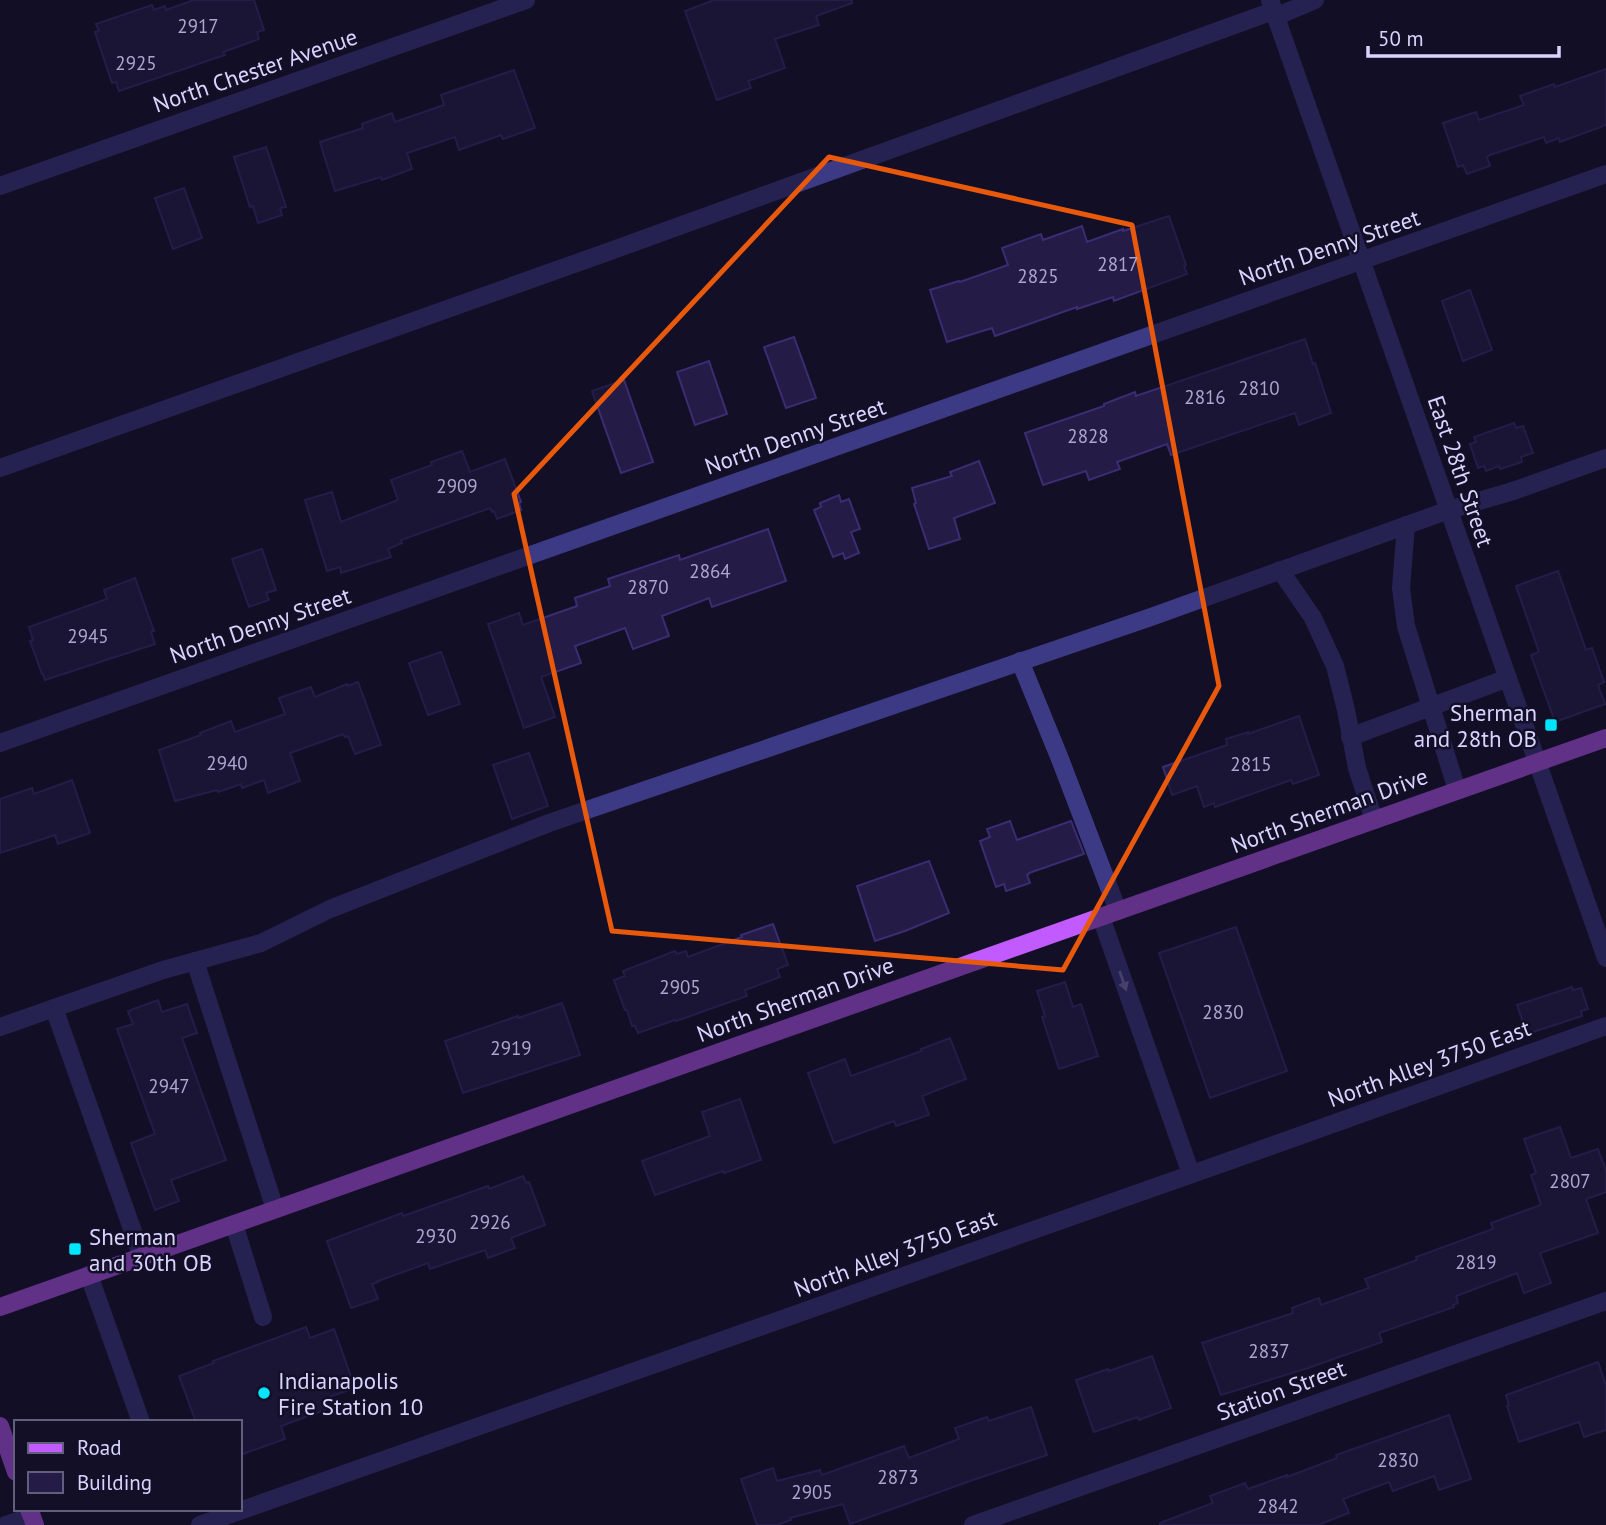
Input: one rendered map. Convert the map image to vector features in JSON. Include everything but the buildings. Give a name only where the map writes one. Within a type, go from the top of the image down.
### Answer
[{"type":"main road","name":"North Sherman Drive","points":[[0,1307],[1606,738]]},
{"type":"main road","points":[[2,1437],[14,1467]]},
{"type":"street","name":"North Chester Avenue","points":[[0,186],[526,0]]},
{"type":"street","points":[[0,468],[615,249],[1273,9],[1315,0]]},
{"type":"street","name":"East 28th Street","points":[[1273,9],[1606,958]]},
{"type":"street","name":"North Denny Street","points":[[0,743],[1606,174]]},
{"type":"street","points":[[0,1027],[163,970],[261,943],[331,909],[549,823],[1152,617],[1406,525],[1606,458]]},
{"type":"street","points":[[1406,525],[1401,589],[1406,626],[1457,790]]},
{"type":"street","points":[[1280,570],[1313,618],[1335,666],[1357,768],[1374,820]]},
{"type":"street","points":[[1020,662],[1070,784],[1191,1174]]},
{"type":"street","points":[[1350,737],[1508,678]]},
{"type":"street","points":[[195,961],[275,1209]]},
{"type":"street","points":[[54,1008],[142,1256]]},
{"type":"street","name":"North Alley 3750 East","points":[[242,1510],[1606,1026]]},
{"type":"street","points":[[234,1224],[263,1317]]},
{"type":"street","points":[[89,1275],[140,1420]]},
{"type":"street","name":"Station Street","points":[[973,1525],[1606,1301]]},
{"type":"street","name":"North Alley 3750 East","points":[[200,1525],[240,1511]]},
{"type":"street","points":[[6,1525],[32,1517]]},
{"type":"highlighted area","points":[[829,157],[1132,225],[1219,686],[1063,970],[612,931],[514,494]]},
{"type":"place","name":"Sherman and 28th OB","points":[[1551,725]]},
{"type":"place","name":"Sherman and 30th OB","points":[[75,1249]]},
{"type":"place","name":"Indianapolis Fire Station 10","points":[[264,1393]]}]
